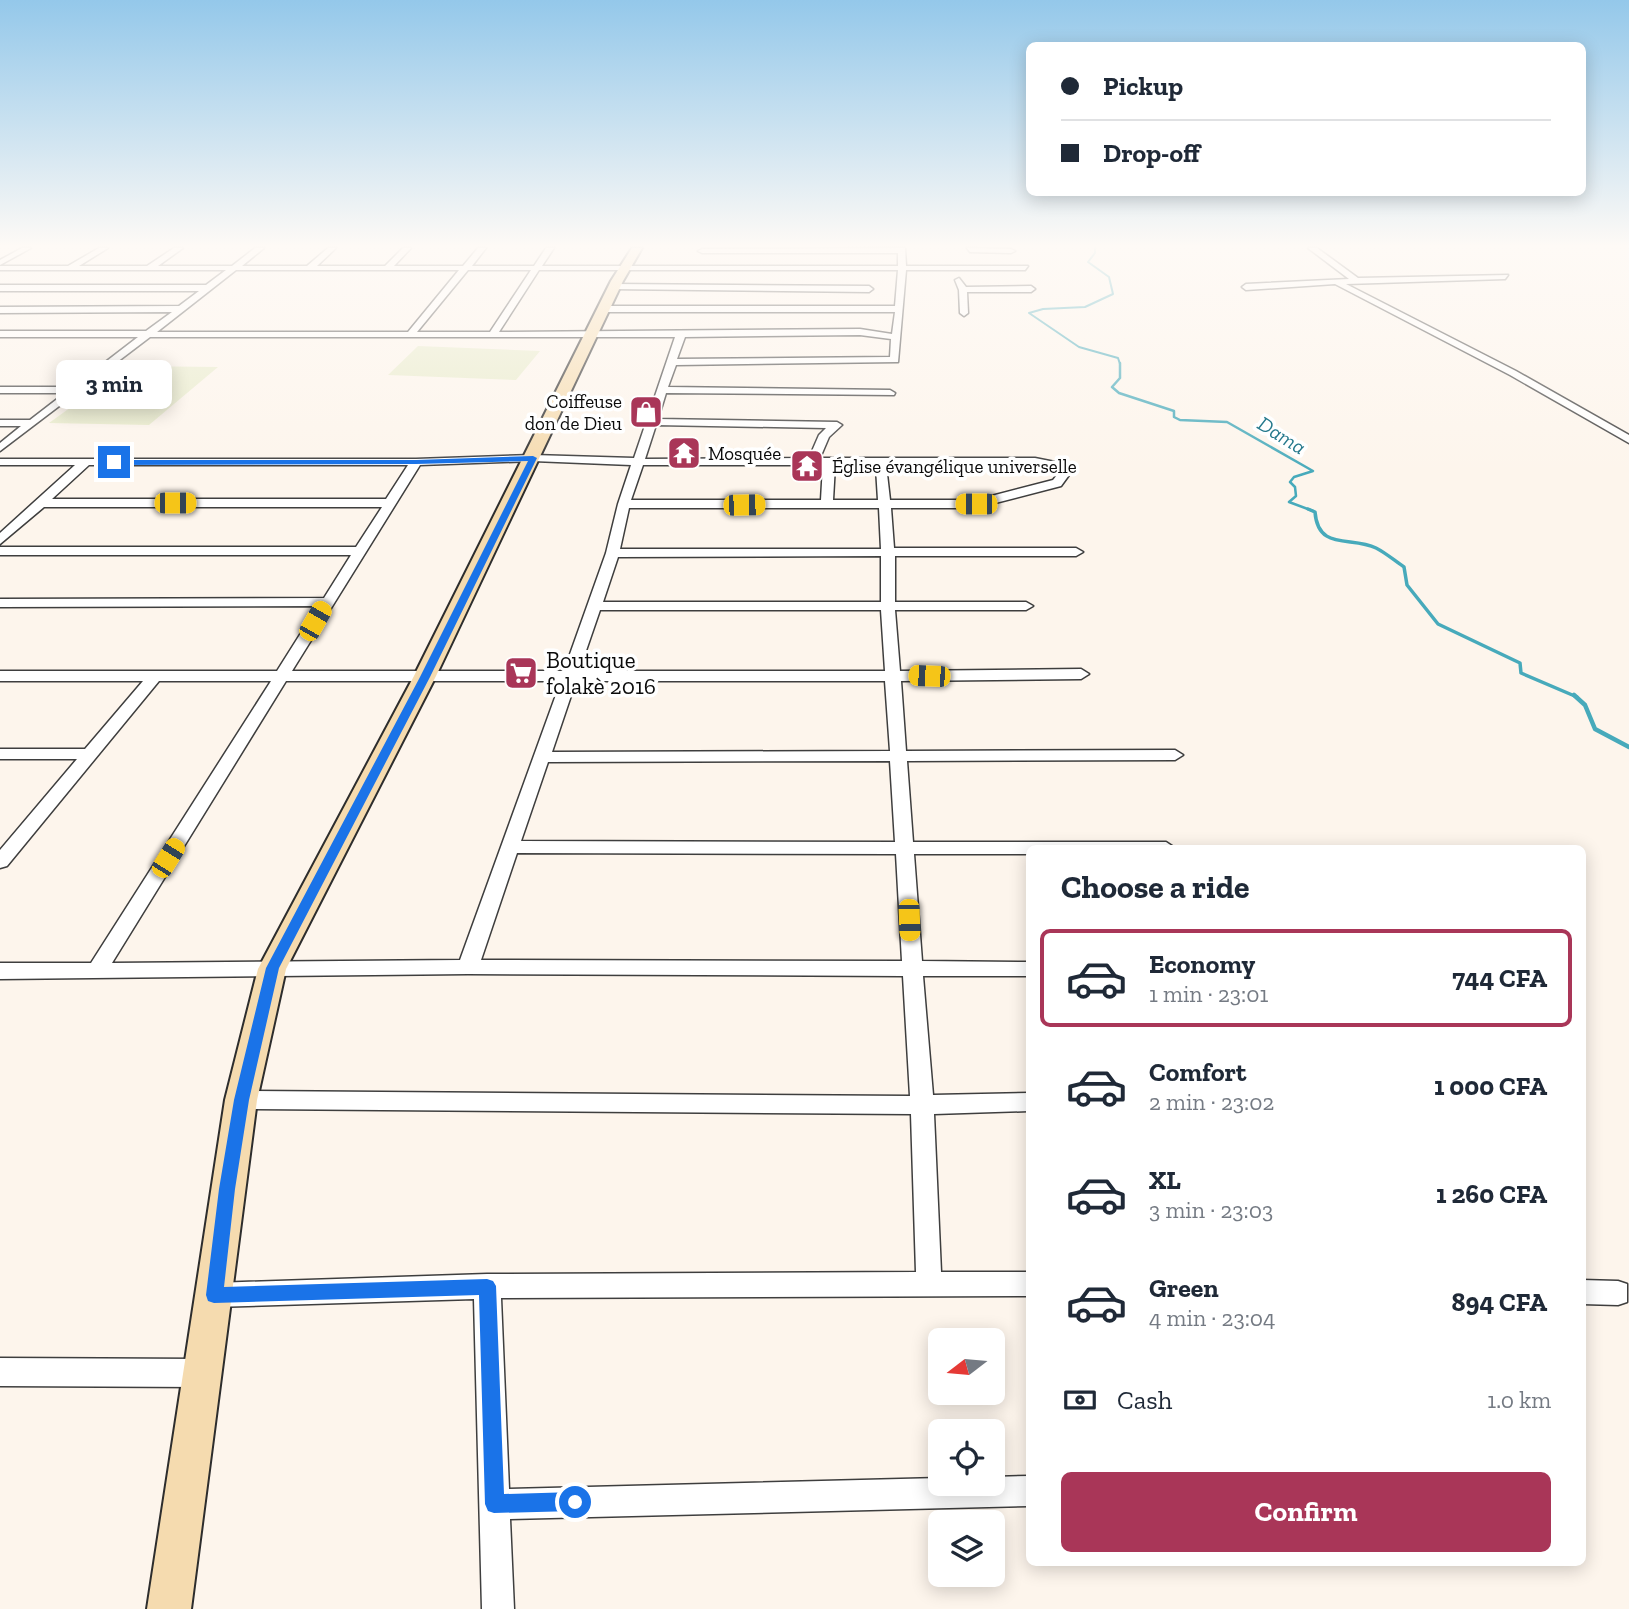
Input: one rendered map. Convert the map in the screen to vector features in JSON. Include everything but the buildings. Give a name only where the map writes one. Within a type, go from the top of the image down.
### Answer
[{"type":"street","points":[[5,334],[26,323]]},
{"type":"street","points":[[0,448],[163,323]]},
{"type":"street","points":[[410,335],[420,323]]},
{"type":"street","points":[[493,335],[501,323]]},
{"type":"street","points":[[169,1609],[241,1100],[272,968],[425,677],[599,323]]},
{"type":"street","points":[[860,332],[891,323]]},
{"type":"street","points":[[672,362],[892,361],[895,360],[898,323]]},
{"type":"street","points":[[1416,323],[1513,373],[1629,440]]},
{"type":"street","points":[[5,334],[593,335],[860,332],[895,337]]},
{"type":"street","points":[[468,967],[613,553],[624,504],[681,334]]},
{"type":"street","points":[[0,390],[75,390]]},
{"type":"street","points":[[663,390],[890,393]]},
{"type":"street","points":[[652,422],[837,425],[822,439],[813,463]]},
{"type":"street","points":[[0,423],[33,423]]},
{"type":"street","points":[[0,462],[416,462],[533,458],[636,469],[679,462],[1035,461],[1051,464],[1063,475],[1057,483],[987,502],[624,504]]},
{"type":"street","points":[[876,461],[882,467],[888,551],[888,606],[895,675],[911,969],[922,1105],[929,1283]]},
{"type":"street","points":[[0,540],[86,462]]},
{"type":"street","points":[[96,971],[416,462]]},
{"type":"street","points":[[827,504],[829,462]]},
{"type":"street","points":[[42,503],[388,503]]},
{"type":"street","points":[[0,551],[358,551]]},
{"type":"street","points":[[613,553],[1076,552]]},
{"type":"street","points":[[0,603],[326,602]]},
{"type":"street","points":[[594,606],[1026,606]]},
{"type":"street","points":[[0,676],[1081,674]]},
{"type":"street","points":[[4,852],[155,676]]},
{"type":"street","points":[[0,754],[90,754]]},
{"type":"street","points":[[541,757],[1175,755]]},
{"type":"street","points":[[510,847],[1026,848]]},
{"type":"street","points":[[0,971],[468,967],[1026,970]]},
{"type":"street","points":[[241,1100],[922,1105],[1026,1102]]},
{"type":"street","points":[[214,1295],[487,1286],[1026,1284]]},
{"type":"street","points":[[487,1286],[498,1609]]},
{"type":"street","points":[[1586,1292],[1618,1293]]},
{"type":"street","points":[[0,1372],[202,1373]]},
{"type":"street","points":[[494,1504],[1026,1491]]},
{"type":"green space","points":[[418,346],[540,351],[516,380],[388,375]]},
{"type":"green space","points":[[128,366],[218,367],[149,425],[49,423]]},
{"type":"waterway","name":"Dama","points":[[1044,323],[1079,347],[1118,358],[1120,364]]},
{"type":"waterway","name":"Dama","points":[[1120,364],[1120,378],[1112,387],[1119,393],[1174,411],[1174,417],[1180,420],[1227,422],[1313,471],[1294,477],[1290,482],[1295,487],[1296,496],[1289,502],[1310,510]]},
{"type":"waterway","name":"Dama","points":[[1310,510],[1315,512],[1322,532],[1329,537],[1376,548],[1404,567],[1407,585],[1438,624],[1520,663],[1521,673],[1575,696]]},
{"type":"waterway","name":"Dama","points":[[1575,696],[1585,705],[1595,729],[1629,747]]},
{"type":"place","name":"Coiffeuse don de Dieu","points":[[646,412]]},
{"type":"place","name":"Mosquée","points":[[684,453]]},
{"type":"place","name":"Église évangélique universelle","points":[[807,466]]},
{"type":"place","name":"Boutique folakè 2016","points":[[521,673]]},
{"type":"route","points":[[114,462],[416,462],[533,458],[425,677],[272,968],[241,1100],[214,1295],[487,1286],[494,1504],[575,1502]]}]
